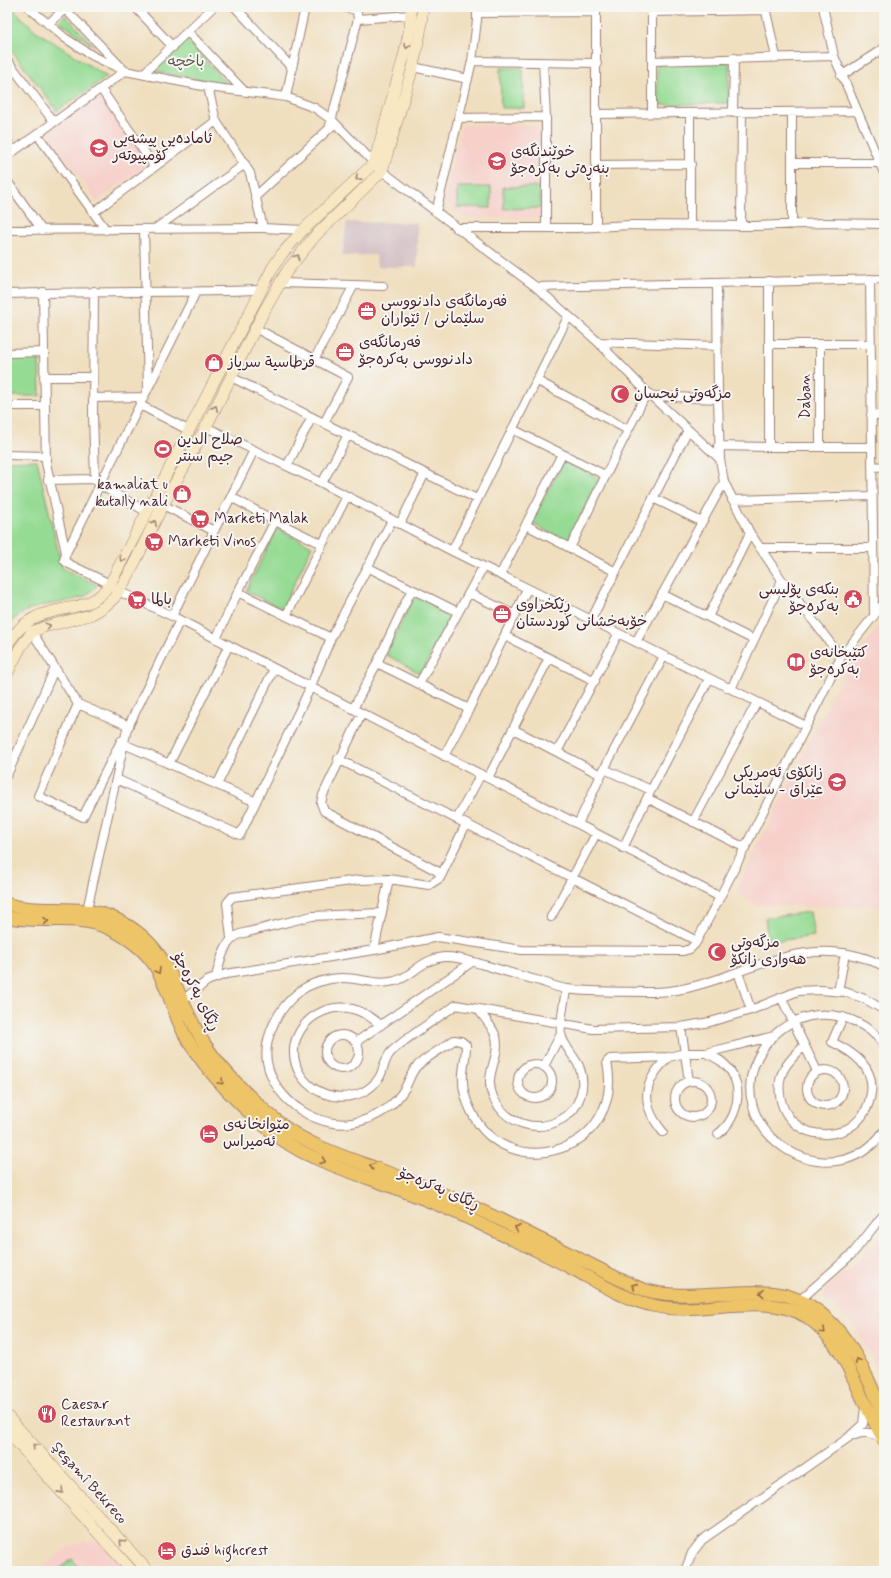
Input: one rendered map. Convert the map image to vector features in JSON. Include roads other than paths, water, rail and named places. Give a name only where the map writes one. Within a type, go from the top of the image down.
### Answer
[{"type":"highway","points":[[876,1396],[884,1409]]},
{"type":"main road","points":[[7,674],[20,648],[32,632],[44,627],[90,615],[110,603],[128,576],[163,505],[206,426],[254,330],[280,283],[310,241],[382,171],[413,67],[424,7]]},
{"type":"main road","points":[[7,645],[16,633],[29,621],[49,613],[91,602],[101,595],[110,584],[190,430],[260,290],[282,254],[303,230],[374,163],[404,56],[411,11]]},
{"type":"main road","points":[[252,307],[258,312],[263,313]]},
{"type":"main road","points":[[242,328],[254,330]]},
{"type":"main road","name":"ڕێگای بەکرەجۆ","points":[[7,904],[30,908],[87,910],[112,917],[127,925],[156,967],[162,978],[179,1025],[202,1060],[261,1122],[282,1139],[305,1154],[451,1210],[556,1260],[610,1289],[642,1302],[665,1307],[772,1306],[791,1310],[809,1319],[830,1338],[848,1366],[884,1442]]},
{"type":"main road","name":"ڕێگای بەکرەجۆ","points":[[7,917],[31,921],[89,922],[140,942],[167,965],[200,1037],[229,1074],[283,1125],[319,1147],[419,1184],[475,1208],[645,1290],[676,1296],[762,1293],[784,1295],[800,1300],[821,1314],[843,1335],[852,1348],[876,1396],[884,1416]]},
{"type":"main road","points":[[791,1310],[800,1300]]},
{"type":"main road","name":"Şeqamî Bekreco","points":[[7,1416],[148,1571]]},
{"type":"main road","points":[[7,1431],[132,1571]]},
{"type":"street","points":[[28,7],[48,24],[93,56],[126,71],[208,87],[286,97],[315,108],[334,121],[382,171],[536,287],[568,317],[598,342],[650,394],[720,459]]},
{"type":"street","points":[[143,74],[173,47],[213,7]]},
{"type":"street","points":[[236,7],[292,68]]},
{"type":"street","points":[[286,97],[305,7]]},
{"type":"street","points":[[256,196],[329,129],[334,121],[358,19],[356,9],[343,7]]},
{"type":"street","points":[[823,7],[834,56],[841,76],[884,173]]},
{"type":"street","points":[[48,24],[66,8],[126,71]]},
{"type":"street","points":[[137,8],[173,47]]},
{"type":"street","points":[[652,113],[652,9],[766,8],[776,57]]},
{"type":"street","points":[[436,212],[472,61],[477,10],[596,10],[596,227]]},
{"type":"street","points":[[358,19],[411,11]]},
{"type":"street","points":[[188,32],[244,91]]},
{"type":"street","points":[[841,76],[884,48]]},
{"type":"street","points":[[652,61],[834,56]]},
{"type":"street","points":[[734,58],[738,113],[741,226]]},
{"type":"street","points":[[7,60],[54,122]]},
{"type":"street","points":[[472,61],[597,63]]},
{"type":"street","points":[[543,63],[546,117],[546,227]]},
{"type":"street","points":[[413,67],[468,79]]},
{"type":"street","points":[[7,156],[126,71]]},
{"type":"street","points":[[208,87],[216,121],[245,164],[256,196],[263,228]]},
{"type":"street","points":[[101,89],[154,166]]},
{"type":"street","points":[[597,114],[856,111]]},
{"type":"street","points":[[792,112],[792,225]]},
{"type":"street","points":[[690,113],[690,226]]},
{"type":"street","points":[[458,118],[546,117]]},
{"type":"street","points":[[94,212],[216,121]]},
{"type":"street","points":[[38,134],[106,230]]},
{"type":"street","points":[[7,141],[14,151]]},
{"type":"street","points":[[792,163],[880,163]]},
{"type":"street","points":[[155,229],[245,164]]},
{"type":"street","points":[[597,165],[691,164]]},
{"type":"street","points":[[7,181],[42,230]]},
{"type":"street","points":[[456,228],[596,227],[630,225],[741,226],[884,224]]},
{"type":"street","points":[[7,230],[263,228],[303,230]]},
{"type":"street","points":[[144,230],[146,393]]},
{"type":"street","points":[[870,279],[874,616]]},
{"type":"street","points":[[536,287],[884,279]]},
{"type":"street","points":[[769,281],[769,447]]},
{"type":"street","points":[[716,282],[718,346],[718,446],[724,482],[732,500],[760,548],[782,580],[841,657]]},
{"type":"street","points":[[280,283],[383,286]]},
{"type":"street","points":[[314,360],[354,285]]},
{"type":"street","points":[[7,294],[94,291],[196,292],[260,290]]},
{"type":"street","points":[[94,291],[93,398],[98,482]]},
{"type":"street","points":[[43,292],[46,456],[48,480],[66,553]]},
{"type":"street","points":[[110,584],[67,564],[64,560],[66,553],[98,482],[140,405],[196,292]]},
{"type":"street","points":[[452,551],[568,317]]},
{"type":"street","points":[[254,330],[348,377],[324,423]]},
{"type":"street","points":[[598,342],[718,346]]},
{"type":"street","points":[[770,344],[870,344]]},
{"type":"street","name":"Daban","points":[[820,344],[820,447]]},
{"type":"street","points":[[7,353],[44,352]]},
{"type":"street","points":[[44,378],[93,377]]},
{"type":"street","points":[[231,377],[477,499]]},
{"type":"street","points":[[536,380],[628,430]]},
{"type":"street","points":[[93,398],[146,393]]},
{"type":"street","points":[[650,394],[718,399]]},
{"type":"street","points":[[570,548],[628,430],[650,394]]},
{"type":"street","points":[[140,405],[190,430]]},
{"type":"street","points":[[7,406],[45,406]]},
{"type":"street","points":[[871,415],[884,415]]},
{"type":"street","points":[[287,466],[312,417]]},
{"type":"street","points":[[206,426],[322,483],[483,567],[806,726]]},
{"type":"street","points":[[512,429],[605,476]]},
{"type":"street","points":[[591,620],[688,430]]},
{"type":"street","points":[[322,483],[348,435]]},
{"type":"street","points":[[718,446],[872,447]]},
{"type":"street","points":[[172,616],[254,450]]},
{"type":"street","points":[[500,575],[562,454]]},
{"type":"street","points":[[7,455],[46,456]]},
{"type":"street","points":[[872,466],[884,467]]},
{"type":"street","points":[[400,524],[425,473]]},
{"type":"street","points":[[48,480],[98,482],[147,512]]},
{"type":"street","points":[[636,642],[724,482]]},
{"type":"street","points":[[286,616],[347,496]]},
{"type":"street","points":[[732,500],[872,496]]},
{"type":"street","points":[[231,497],[322,544]]},
{"type":"street","points":[[653,498],[702,522]]},
{"type":"street","points":[[163,505],[214,532]]},
{"type":"street","points":[[116,779],[240,835],[310,688],[331,638],[392,520]]},
{"type":"street","points":[[216,639],[238,592],[275,521]]},
{"type":"street","points":[[526,525],[616,572]]},
{"type":"street","points":[[708,616],[750,533]]},
{"type":"street","points":[[760,548],[873,548]]},
{"type":"street","points":[[367,567],[458,612]]},
{"type":"street","points":[[419,684],[483,567]]},
{"type":"street","points":[[731,689],[782,580]]},
{"type":"street","points":[[353,709],[377,663],[412,589]]},
{"type":"street","points":[[444,756],[469,709],[528,589]]},
{"type":"street","points":[[118,591],[180,620],[720,897]]},
{"type":"street","points":[[238,592],[331,638]]},
{"type":"street","points":[[469,593],[515,615]]},
{"type":"street","points":[[662,594],[754,640]]},
{"type":"street","points":[[183,1000],[198,987],[216,976],[438,938],[456,939],[512,949],[532,950],[683,951],[690,949],[697,941],[720,897],[841,657],[884,603]]},
{"type":"street","points":[[78,704],[38,796],[83,817],[180,620]]},
{"type":"street","points":[[32,632],[78,704],[128,728]]},
{"type":"street","points":[[557,752],[618,634]]},
{"type":"street","points":[[504,636],[595,681]]},
{"type":"street","points":[[169,764],[229,645]]},
{"type":"street","points":[[578,824],[603,772],[664,656]]},
{"type":"street","points":[[457,819],[513,729],[549,658]]},
{"type":"street","points":[[377,663],[469,709]]},
{"type":"street","points":[[7,775],[56,668]]},
{"type":"street","points":[[217,785],[274,669]]},
{"type":"street","points":[[623,848],[651,790],[709,679]]},
{"type":"street","points":[[693,822],[757,702]]},
{"type":"street","points":[[362,713],[322,794],[321,803],[324,811],[439,872],[440,878]]},
{"type":"street","points":[[87,910],[128,728]]},
{"type":"street","points":[[513,729],[557,752],[603,772],[651,790]]},
{"type":"street","points":[[124,744],[256,802]]},
{"type":"street","points":[[338,759],[697,941]]},
{"type":"street","points":[[647,798],[745,848]]},
{"type":"street","points":[[231,938],[227,902],[229,898],[360,880],[389,879],[429,885],[440,878],[466,824]]},
{"type":"street","points":[[551,917],[573,879],[596,834]]},
{"type":"street","points":[[374,950],[380,913],[389,879]]},
{"type":"street","points":[[216,976],[226,945],[231,938],[243,933],[312,916],[380,913]]},
{"type":"street","points":[[774,1036],[706,1053],[685,1053],[669,1057],[610,1059],[607,1062],[610,1086],[604,1109],[599,1119],[586,1135],[578,1141],[564,1148],[550,1152],[520,1150],[508,1146],[496,1141],[479,1124],[471,1111],[463,1086],[466,1046],[461,1041],[454,1040],[417,1066],[404,1089],[388,1108],[370,1118],[353,1124],[335,1124],[316,1118],[302,1111],[280,1089],[267,1062],[268,1045],[279,1014],[287,1002],[300,991],[322,981],[344,978],[372,982],[396,982],[431,959],[447,956],[566,989],[669,992],[690,988],[793,955],[821,951],[845,953],[867,958],[884,966]]},
{"type":"street","points":[[838,992],[845,953]]},
{"type":"street","points":[[356,1042],[472,962]]},
{"type":"street","points":[[738,972],[751,1010]]},
{"type":"street","points":[[544,1066],[561,1034],[566,989]]},
{"type":"street","points":[[381,1025],[364,1013],[342,1007],[323,1011],[313,1016],[302,1029],[294,1048],[295,1064],[306,1083],[319,1093],[336,1097],[353,1096],[365,1091],[379,1078],[390,1052],[456,1005],[593,1029],[681,1027],[710,1022],[751,1010],[798,991],[838,992],[866,999],[884,1010]]},
{"type":"street","points":[[781,997],[792,1023],[817,1071]]},
{"type":"street","points":[[478,1009],[496,1037],[495,1054],[489,1078],[493,1096],[506,1114],[526,1125],[541,1126],[556,1122],[569,1114],[578,1103],[582,1079],[579,1067],[561,1034]]},
{"type":"street","points":[[884,1045],[868,1029],[844,1017],[817,1015],[792,1023],[774,1036],[758,1058],[753,1076],[752,1090],[753,1103],[759,1121],[775,1143],[790,1153],[807,1160],[834,1161],[860,1152],[875,1141],[884,1131]]},
{"type":"street","points":[[804,1046],[782,1071],[779,1086],[781,1103],[786,1113],[795,1123],[805,1130],[818,1134],[832,1135],[842,1132],[860,1120],[867,1110],[872,1090],[870,1077],[864,1064],[852,1052],[832,1042],[844,1017]]},
{"type":"street","points":[[681,1027],[689,1082]]},
{"type":"street","points":[[347,1036],[356,1042],[359,1051],[358,1058],[350,1068],[336,1069],[326,1060],[326,1047],[329,1041],[334,1037],[347,1036]]},
{"type":"street","points":[[706,1053],[722,1062],[733,1076],[738,1094],[736,1111],[727,1127],[718,1134]]},
{"type":"street","points":[[663,1132],[652,1118],[647,1101],[649,1083],[658,1067],[669,1057]]},
{"type":"street","points":[[531,1064],[544,1066],[552,1076],[550,1089],[540,1097],[534,1098],[527,1096],[519,1086],[520,1072],[531,1064]]},
{"type":"street","points":[[829,1070],[834,1072],[842,1081],[843,1087],[840,1098],[831,1105],[825,1106],[814,1102],[807,1092],[809,1080],[817,1071],[829,1070]]},
{"type":"street","points":[[698,1081],[704,1084],[709,1090],[711,1096],[711,1103],[707,1110],[695,1117],[682,1113],[675,1101],[679,1088],[689,1082],[698,1081]]},
{"type":"street","points":[[800,1300],[853,1253],[884,1214]]},
{"type":"street","points":[[685,1571],[692,1553],[702,1540],[848,1438],[863,1424],[866,1416],[865,1404]]},
{"type":"street","points":[[848,1438],[861,1433],[872,1433],[884,1442]]},
{"type":"place","name":"ئامادەیی پیشەیی کۆمپیوتەر","points":[[99,148]]},
{"type":"place","name":"خوێندنگەی بنەڕەتی بەکرەجۆ","points":[[497,161]]},
{"type":"place","name":"فەرمانگەی دادنووسی سلێمانی / ئێواران","points":[[367,311]]},
{"type":"place","name":"فەرمانگەی دادنووسی بەکرەجۆ","points":[[345,352]]},
{"type":"place","name":"قرطاسية سرياز","points":[[214,363]]},
{"type":"place","name":"مزگەوتی ئیحسان","points":[[620,394]]},
{"type":"place","name":"صلاح الدين جيم سنتر","points":[[163,449]]},
{"type":"place","name":"kamaliat u kutally nali","points":[[182,494]]},
{"type":"place","name":"Marketi Malak","points":[[200,519]]},
{"type":"place","name":"Marketi Vinos","points":[[154,542]]},
{"type":"place","name":"بنکەی پۆلیسی بەکرەجۆ","points":[[853,599]]},
{"type":"place","name":"بالما","points":[[137,600]]},
{"type":"place","name":"ڕێکخراوی خۆبەخشانی کوردستان","points":[[502,614]]},
{"type":"place","name":"کتێبخانەی بەکرەجۆ","points":[[796,662]]},
{"type":"place","name":"زانکۆی ئەمریکی عێراق - سلێمانی","points":[[837,782]]},
{"type":"place","name":"مزگەوتی هەواری زانکۆ","points":[[717,952]]},
{"type":"place","name":"مێوانخانەی ئەمیراس","points":[[209,1134]]},
{"type":"place","name":"Caesar Restaurant","points":[[47,1414]]},
{"type":"place","name":"فندق highcrest","points":[[167,1551]]},
{"type":"park label","name":"باخچە","points":[[186,62]]}]
